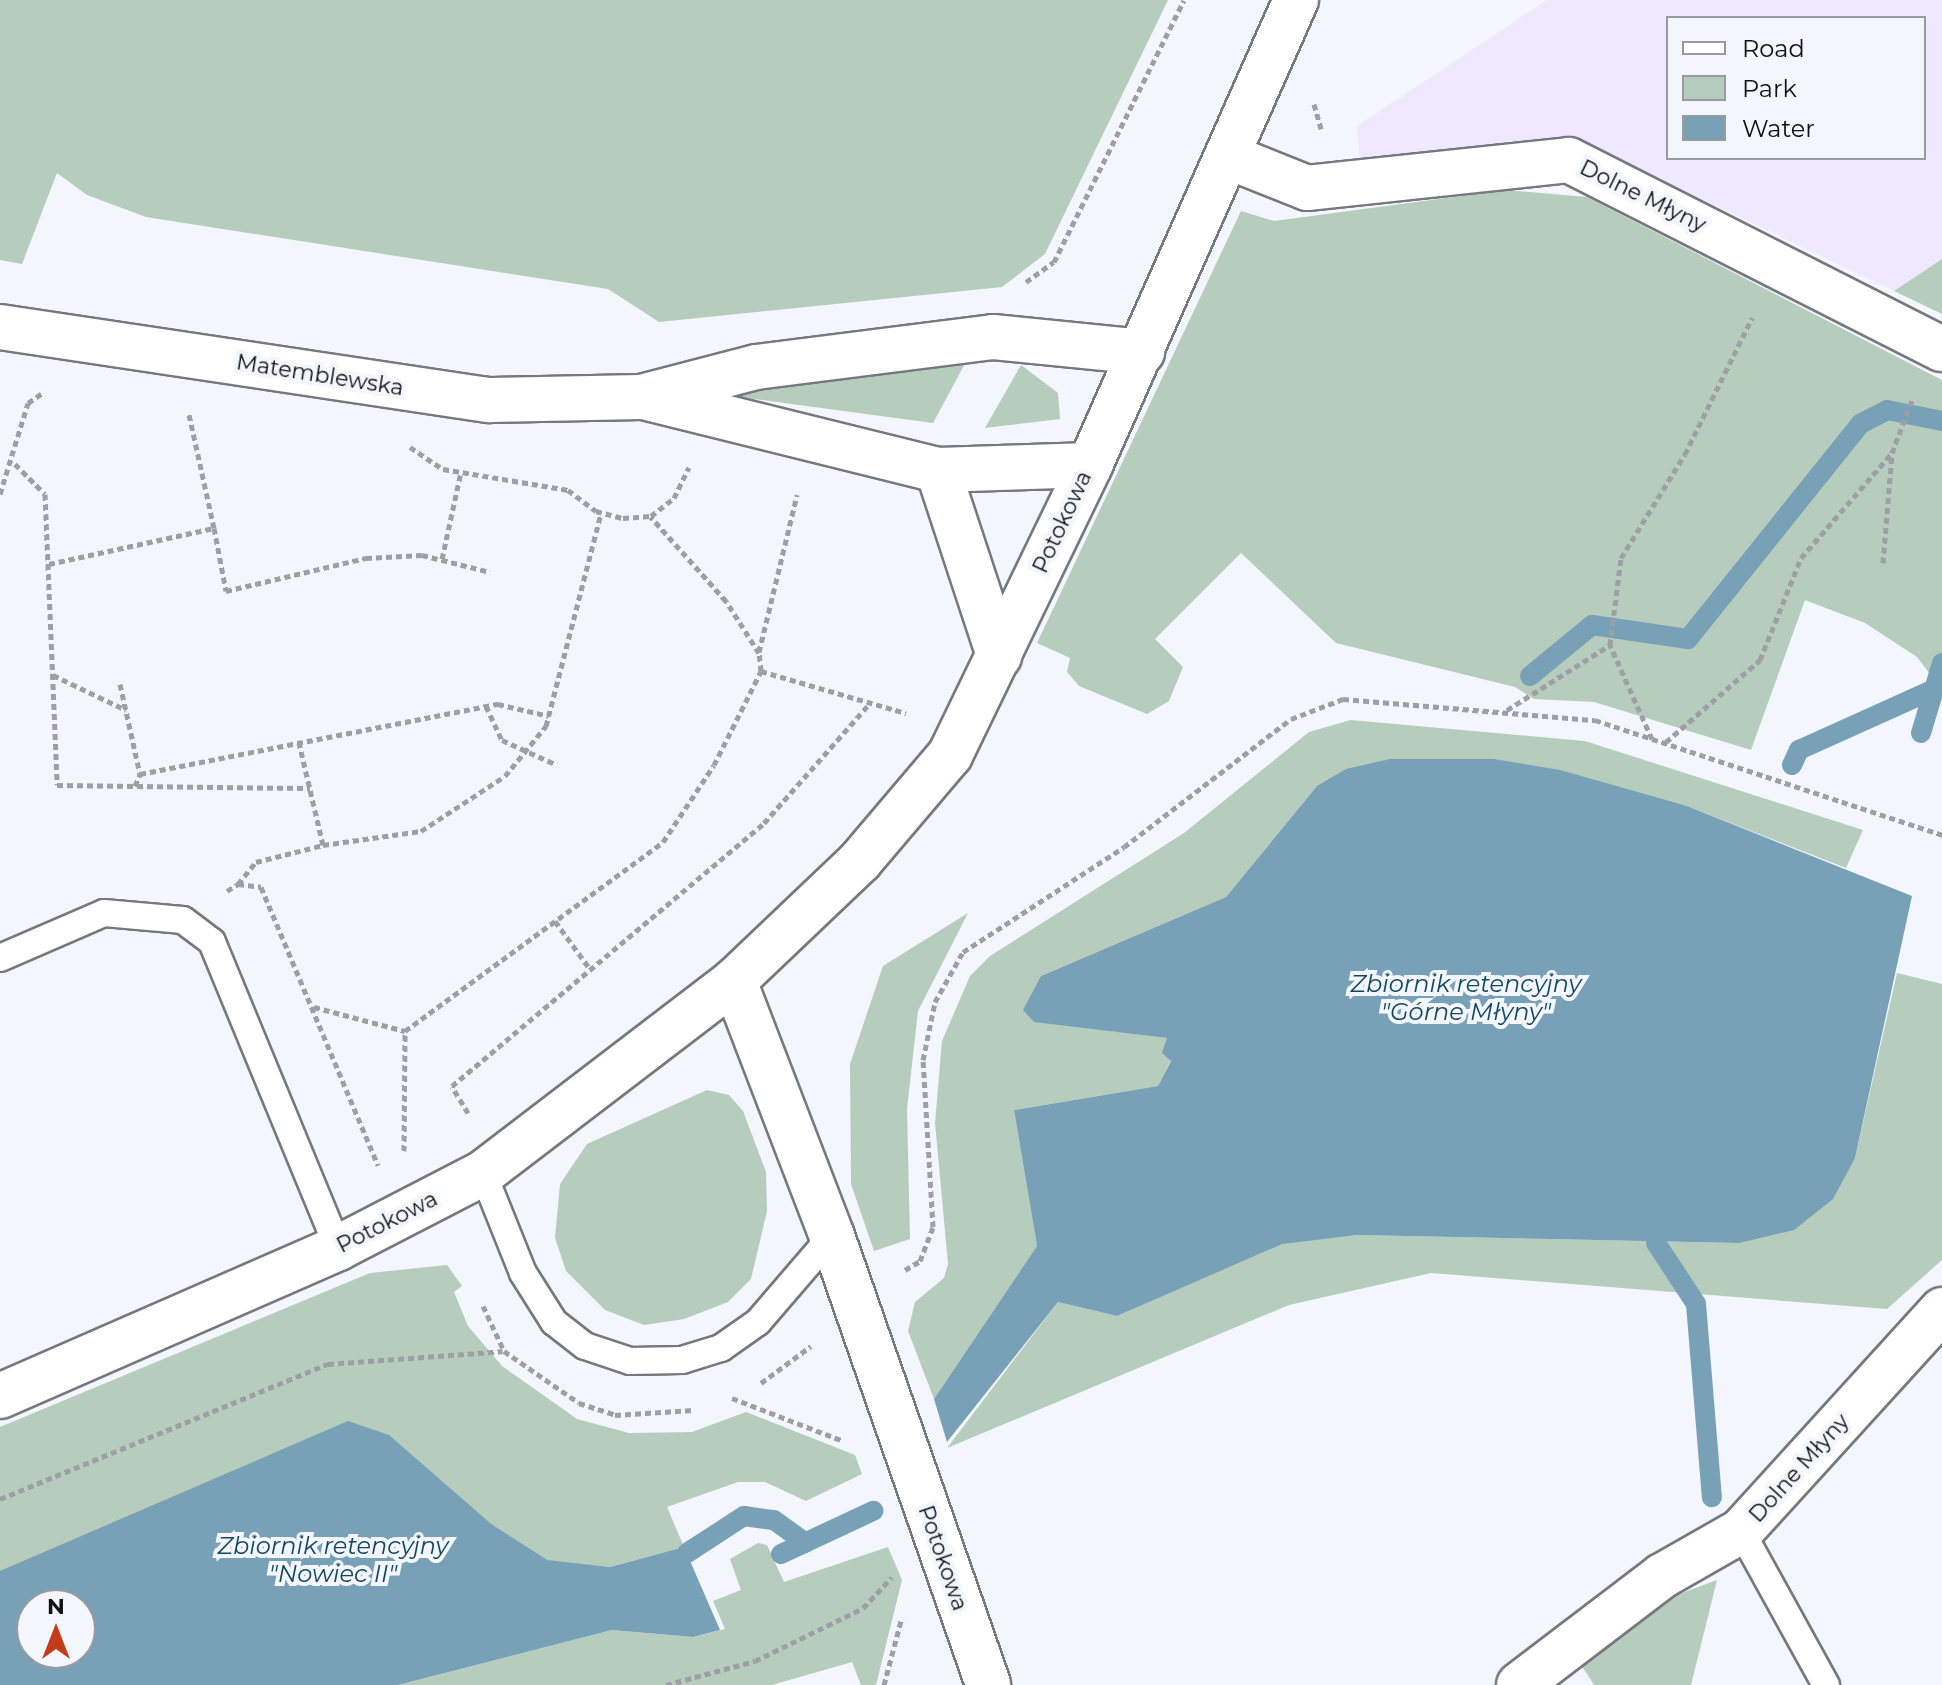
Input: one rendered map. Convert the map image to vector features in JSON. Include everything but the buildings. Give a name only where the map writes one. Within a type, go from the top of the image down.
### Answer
[{"type":"street","name":"Potokowa","points":[[0,1396],[338,1248],[483,1173],[734,981],[910,807],[950,755],[999,656],[1142,352],[1296,0]]},
{"type":"street","name":"Dolne Młyny","points":[[1227,156],[1307,188],[1569,160],[1782,265],[1942,349]]},
{"type":"street","name":"Matemblewska","points":[[0,327],[490,400],[641,397],[756,367],[993,337],[1142,352]]},
{"type":"street","name":"Matemblewska","points":[[641,397],[938,470],[1090,465]]},
{"type":"street","points":[[938,470],[999,656]]},
{"type":"street","name":"Potokowa","points":[[734,981],[832,1236],[988,1685]]},
{"type":"street","name":"Dolne Młyny","points":[[1519,1685],[1662,1576],[1741,1531],[1942,1310]]},
{"type":"lane","points":[[0,958],[104,913],[183,920],[212,942],[338,1248]]},
{"type":"lane","points":[[483,1173],[523,1273],[554,1322],[585,1346],[630,1361],[682,1360],[721,1348],[758,1322],[832,1236]]},
{"type":"lane","points":[[1741,1531],[1826,1685]]},
{"type":"path","points":[[1018,288],[1054,262],[1184,0]]},
{"type":"path","points":[[1652,739],[1610,645],[1621,558],[1685,454],[1782,265]]},
{"type":"path","points":[[0,494],[15,464],[28,403],[54,386]]},
{"type":"path","points":[[1666,742],[1760,660],[1801,558],[1892,453],[1907,421],[1915,391]]},
{"type":"path","points":[[189,415],[226,591],[366,558],[442,559],[490,572]]},
{"type":"path","points":[[1883,563],[1892,453]]},
{"type":"path","points":[[15,464],[45,494],[57,785],[310,788]]},
{"type":"path","points":[[442,559],[461,472]]},
{"type":"path","points":[[405,1031],[663,842],[714,765],[761,671],[759,653],[796,498]]},
{"type":"path","points":[[238,884],[256,862],[323,845],[421,831],[505,776],[549,716],[601,513]]},
{"type":"path","points":[[651,516],[726,601],[759,653]]},
{"type":"path","points":[[49,564],[214,528]]},
{"type":"path","points":[[1505,711],[1610,645]]},
{"type":"path","points":[[761,671],[906,714]]},
{"type":"path","points":[[53,675],[126,710]]},
{"type":"path","points":[[120,684],[140,774],[135,786]]},
{"type":"path","points":[[856,1306],[920,1261],[933,1227],[923,1060],[935,1002],[963,952],[1148,830],[1291,719],[1343,699],[1595,720],[1942,835]]},
{"type":"path","points":[[459,1126],[470,1117],[452,1086],[764,823],[870,703]]},
{"type":"path","points":[[140,774],[486,706],[549,716]]},
{"type":"path","points":[[486,706],[502,740],[557,765]]},
{"type":"path","points":[[299,743],[323,845]]},
{"type":"path","points":[[555,921],[590,969]]},
{"type":"path","points":[[314,1007],[405,1031]]},
{"type":"path","points":[[404,1168],[405,1031]]},
{"type":"path","points":[[364,1129],[377,1161]]},
{"type":"path","points":[[0,1499],[328,1364],[504,1351]]},
{"type":"path","points":[[732,1398],[854,1446]]},
{"type":"path","points":[[884,1685],[906,1604]]},
{"type":"path","points":[[666,1685],[755,1661],[863,1608]]},
{"type":"shaded area","points":[[1547,0],[1942,0],[1942,259],[1894,291],[1612,156],[1510,141],[1360,164],[1357,126]]},
{"type":"green space","points":[[0,0],[1168,0],[1045,254],[1002,287],[659,322],[608,289],[146,217],[87,195],[57,173],[22,264],[0,260]]},
{"type":"green space","points":[[1506,190],[1587,197],[1942,380],[1942,690],[1917,657],[1865,623],[1805,600],[1751,750],[1594,702],[1534,699],[1515,687],[1336,643],[1241,553],[1155,639],[1183,667],[1169,701],[1147,714],[1079,686],[1067,672],[1070,658],[1037,643],[1241,211],[1274,221]]},
{"type":"green space","points":[[1942,259],[1942,314],[1894,291]]},
{"type":"green space","points":[[967,360],[933,423],[739,397],[741,389]]},
{"type":"green space","points":[[1021,365],[1058,393],[1060,419],[985,428]]},
{"type":"green space","points":[[1351,720],[1585,741],[1863,830],[1846,868],[1687,806],[1494,759],[1317,786],[1226,897],[1041,976],[1070,1026],[1168,1038],[1171,1060],[1158,1086],[1014,1110],[1037,1246],[934,1399],[908,1331],[915,1302],[944,1278],[948,1264],[935,1123],[942,1041],[970,976],[990,956],[1184,833],[1309,732]]},
{"type":"green space","points":[[968,913],[918,1011],[907,1109],[910,1239],[874,1251],[851,1184],[850,1064],[883,966]]},
{"type":"green space","points":[[1897,973],[1942,984],[1942,1260],[1887,1309],[1431,1273],[1289,1305],[947,1448],[1058,1302],[1117,1316],[1282,1243],[1357,1235],[1739,1243],[1855,1158]]},
{"type":"green space","points":[[707,1090],[729,1095],[743,1111],[766,1172],[767,1211],[751,1279],[728,1302],[684,1319],[644,1325],[605,1310],[566,1271],[555,1238],[560,1184],[587,1144]]},
{"type":"green space","points":[[447,1265],[462,1286],[454,1292],[468,1326],[502,1366],[577,1419],[629,1433],[692,1432],[746,1412],[855,1455],[862,1474],[806,1501],[765,1482],[738,1482],[667,1507],[684,1547],[610,1567],[547,1561],[490,1523],[0,1571],[0,1427],[370,1273]]},
{"type":"green space","points":[[758,1543],[767,1545],[784,1582],[888,1547],[902,1580],[876,1685],[861,1685],[852,1662],[772,1685],[398,1685],[612,1630],[693,1637],[725,1629],[713,1601],[741,1590],[730,1559]]},
{"type":"green space","points":[[1717,1580],[1691,1685],[1594,1685],[1580,1663],[1666,1599]]},
{"type":"water","name":"Zbiornik retencyjny \"Górne Młyny\"","points":[[1390,759],[1494,759],[1560,770],[1687,806],[1912,896],[1855,1158],[1833,1199],[1794,1230],[1739,1243],[1357,1235],[1282,1244],[1117,1316],[1058,1302],[947,1442],[934,1399],[1037,1246],[1014,1110],[1158,1086],[1171,1061],[1162,1053],[1167,1038],[1034,1022],[1023,1010],[1041,976],[1226,897],[1317,786],[1346,769]]},
{"type":"water","name":"Zbiornik retencyjny \"Nowiec II\"","points":[[348,1421],[389,1435],[490,1523],[547,1560],[610,1567],[684,1547],[720,1630],[693,1637],[612,1630],[398,1685],[0,1685],[0,1571]]},
{"type":"waterway","points":[[1530,676],[1592,625],[1688,639],[1860,424],[1887,410],[1942,421]]},
{"type":"waterway","points":[[1921,733],[1942,663]]},
{"type":"waterway","points":[[1792,765],[1799,750],[1936,688]]},
{"type":"waterway","points":[[1656,1243],[1696,1304],[1712,1497]]},
{"type":"waterway","points":[[781,1554],[873,1511]]},
{"type":"waterway","points":[[687,1553],[744,1516],[774,1520],[806,1543]]}]
